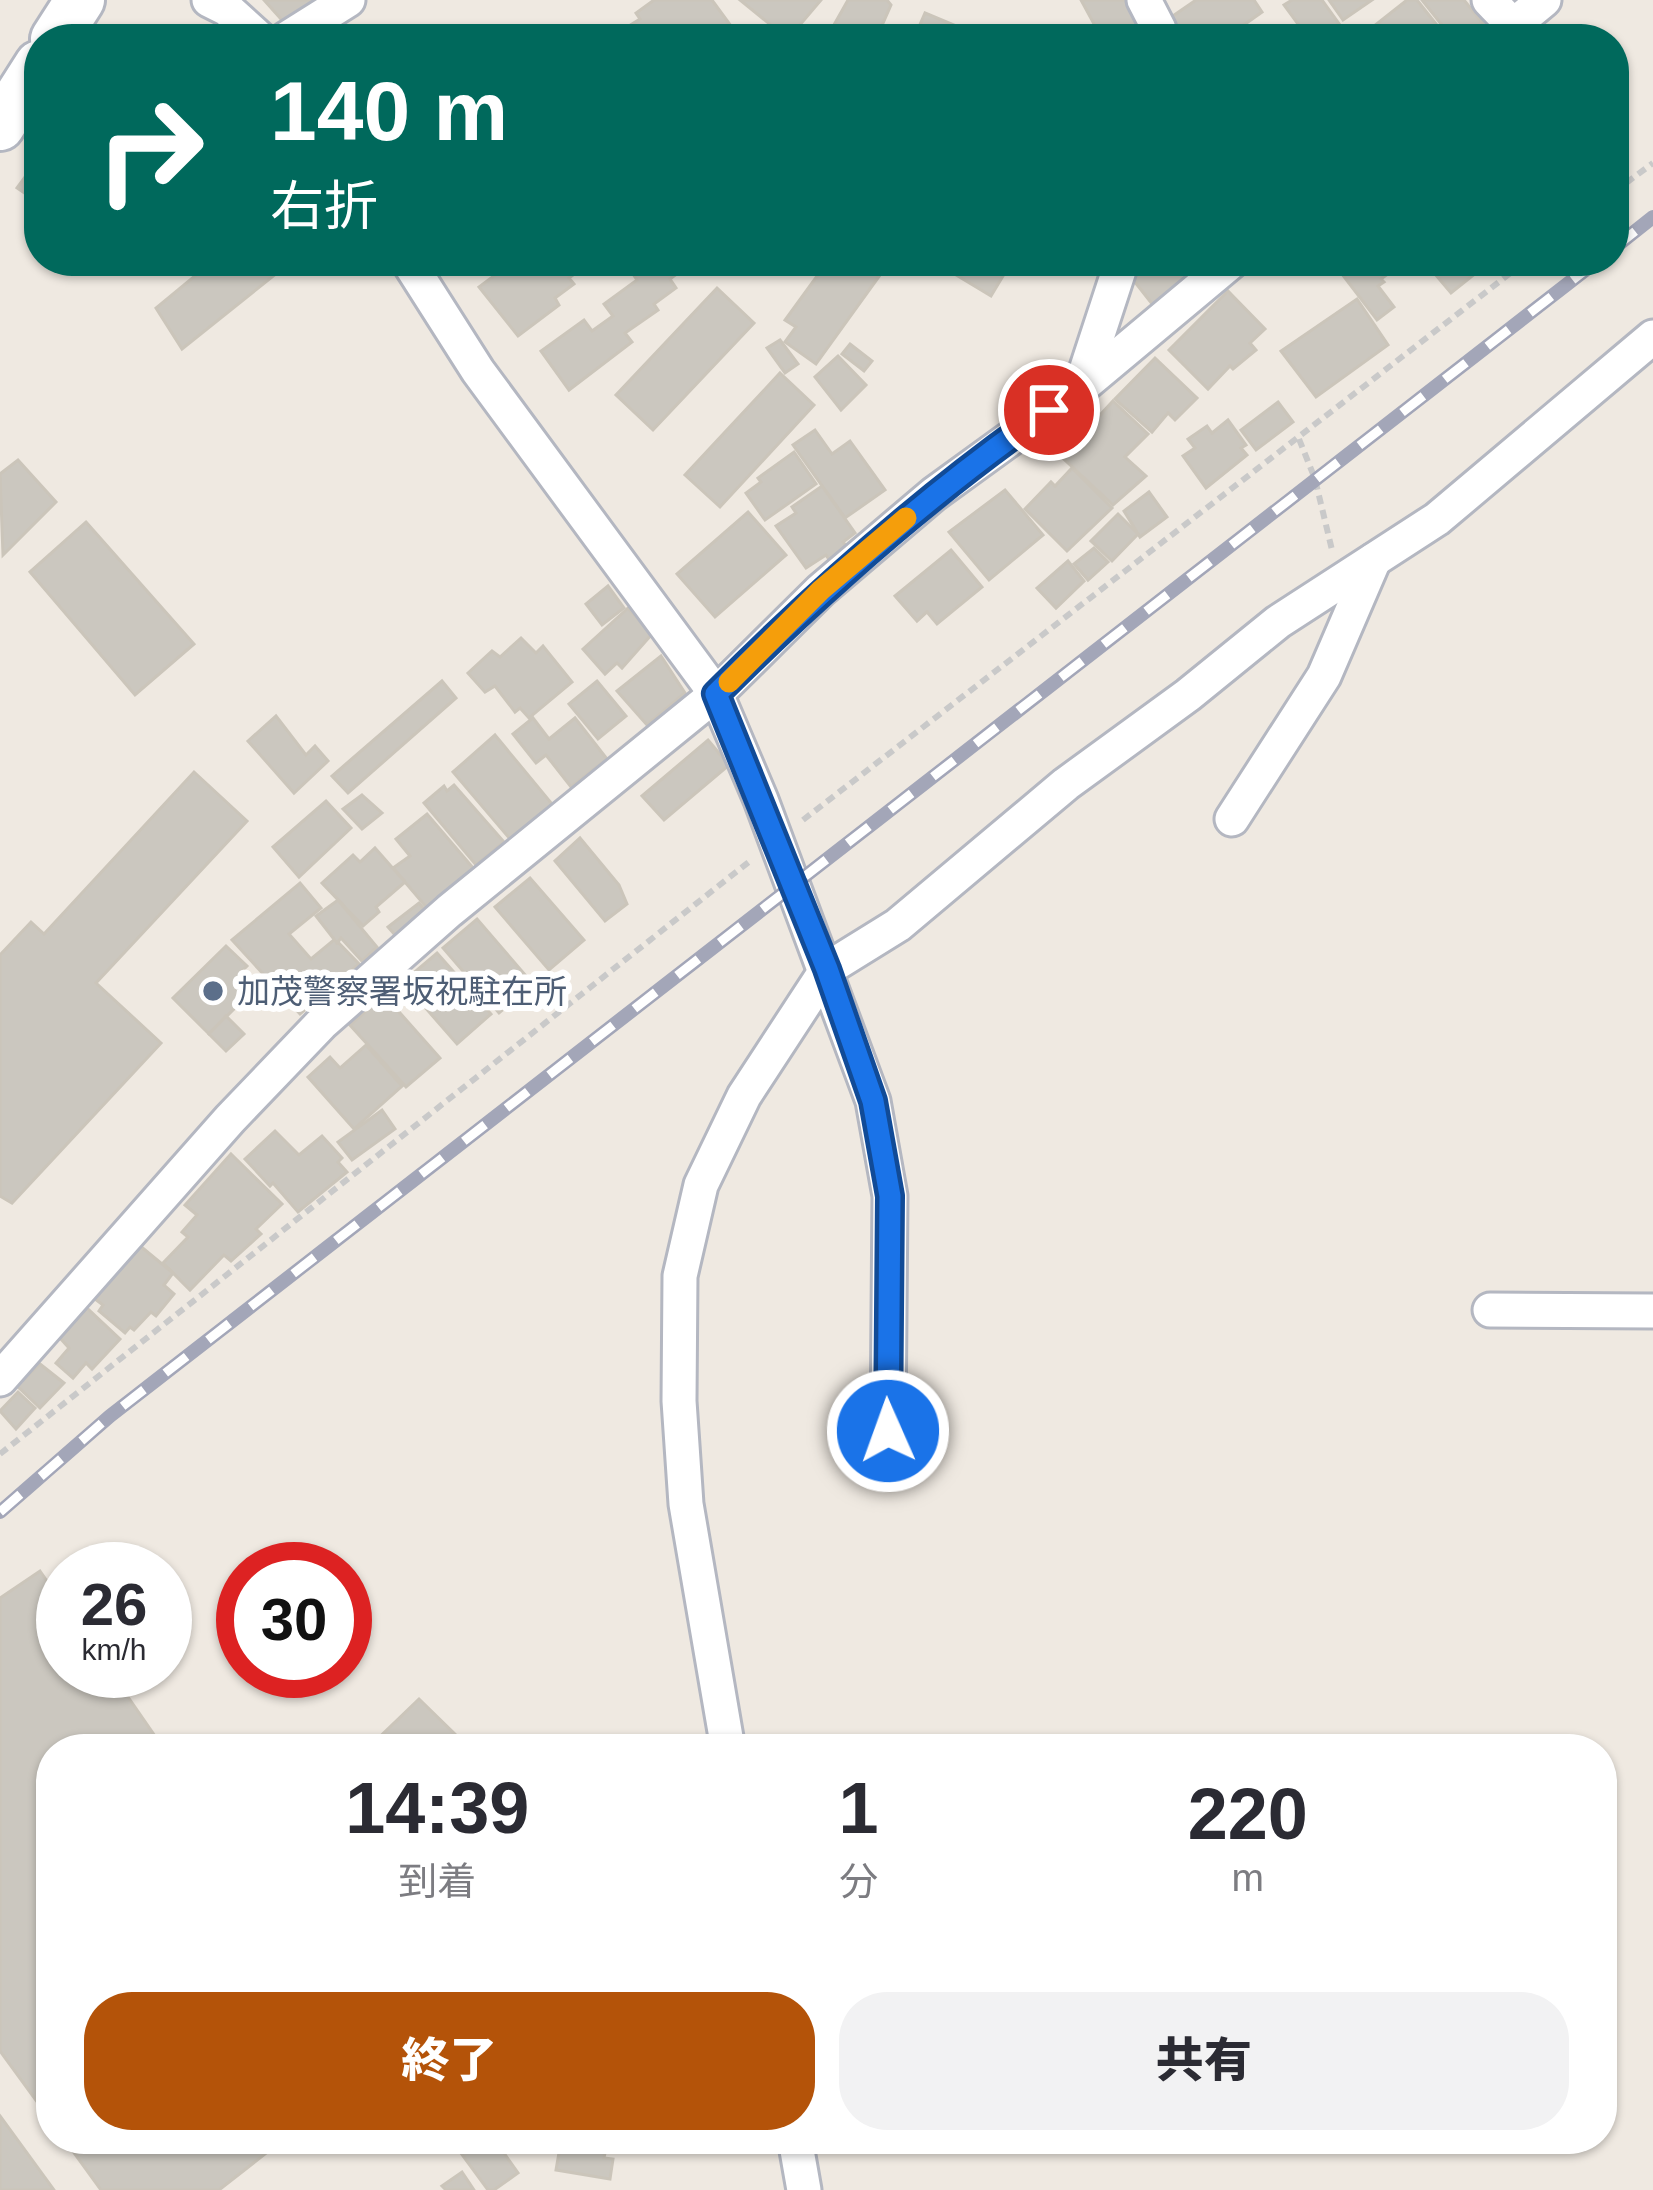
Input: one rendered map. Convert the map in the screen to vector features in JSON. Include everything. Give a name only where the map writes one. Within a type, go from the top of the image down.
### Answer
[{"type":"main road","points":[[0,126],[24,88]]},
{"type":"street","points":[[209,0],[244,24]]},
{"type":"street","points":[[310,24],[348,0]]},
{"type":"street","points":[[1515,24],[1544,0]]},
{"type":"street","points":[[418,276],[478,370],[716,694],[827,969],[873,1101],[890,1196],[888,1431]]},
{"type":"street","points":[[1080,388],[1117,276]]},
{"type":"street","points":[[0,1379],[230,1119],[321,1024],[448,911],[716,694],[821,590],[934,494],[1080,388],[1214,276]]},
{"type":"street","points":[[725,1734],[686,1504],[679,1400],[680,1276],[701,1184],[744,1096],[827,969],[898,925],[1066,784],[1278,622],[1437,519],[1653,338]]},
{"type":"street","points":[[1232,819],[1324,676],[1374,558]]},
{"type":"street","points":[[1490,1310],[1653,1311]]},
{"type":"street","points":[[798,2154],[804,2190]]},
{"type":"path","points":[[1629,181],[1653,163]]},
{"type":"path","points":[[1299,439],[1315,479],[1341,580]]},
{"type":"building","points":[[264,0],[318,0],[291,24],[285,24]]},
{"type":"building","points":[[654,0],[712,0],[730,24],[632,24],[640,19],[636,13]]},
{"type":"building","points":[[740,0],[821,0],[801,24],[770,24]]},
{"type":"building","points":[[848,0],[887,0],[891,5],[883,24],[834,24]]},
{"type":"building","points":[[1081,0],[1125,0],[1139,24],[1094,24]]},
{"type":"building","points":[[1196,0],[1254,0],[1262,12],[1245,24],[1174,24],[1170,18]]},
{"type":"building","points":[[1292,0],[1322,0],[1339,24],[1298,24],[1284,5]]},
{"type":"building","points":[[1329,0],[1372,0],[1343,20]]},
{"type":"building","points":[[1407,0],[1417,0],[1436,24],[1377,24]]},
{"type":"building","points":[[1422,0],[1464,0],[1483,24],[1441,24]]},
{"type":"building","points":[[925,13],[952,24],[920,24]]},
{"type":"building","points":[[195,276],[273,276],[182,349],[156,308]]},
{"type":"building","points":[[494,276],[572,276],[574,284],[555,298],[559,305],[518,336],[479,287]]},
{"type":"building","points":[[634,276],[674,276],[670,279],[676,288],[654,304],[658,310],[625,333],[632,342],[569,390],[541,351],[584,320],[592,331],[613,316],[604,304],[637,280]]},
{"type":"building","points":[[817,276],[879,276],[816,364],[785,342],[796,327],[785,320]]},
{"type":"building","points":[[958,276],[1003,276],[991,296]]},
{"type":"building","points":[[1130,276],[1187,276],[1153,305]]},
{"type":"building","points":[[1343,276],[1385,276],[1378,286],[1394,307],[1377,320]]},
{"type":"building","points":[[1437,276],[1472,276],[1451,293]]},
{"type":"building","points":[[717,288],[754,323],[653,430],[616,395]]},
{"type":"building","points":[[1228,291],[1265,329],[1250,343],[1256,350],[1233,369],[1230,366],[1208,389],[1169,350]]},
{"type":"building","points":[[1357,299],[1388,345],[1316,397],[1281,351]]},
{"type":"building","points":[[780,340],[798,364],[785,373],[767,348]]},
{"type":"building","points":[[850,344],[872,361],[864,371],[842,354]]},
{"type":"building","points":[[838,356],[866,385],[841,410],[815,377]]},
{"type":"building","points":[[1155,358],[1197,398],[1175,420],[1168,413],[1152,432],[1115,399]]},
{"type":"building","points":[[780,373],[814,405],[720,507],[685,475]]},
{"type":"building","points":[[1113,401],[1148,434],[1125,457],[1146,476],[1113,505],[1051,447],[1094,409],[1100,415]]},
{"type":"building","points":[[1278,402],[1293,422],[1256,450],[1241,430]]},
{"type":"building","points":[[1228,420],[1246,445],[1241,448],[1247,455],[1206,488],[1183,456],[1195,448],[1188,439],[1207,426],[1212,433]]},
{"type":"building","points":[[815,430],[832,454],[850,441],[885,490],[845,518],[793,445]]},
{"type":"building","points":[[794,452],[816,484],[765,520],[746,493],[761,482],[758,478]]},
{"type":"building","points":[[18,460],[56,502],[3,555],[0,474]]},
{"type":"building","points":[[1072,468],[1112,508],[1067,551],[1025,509]]},
{"type":"building","points":[[822,486],[855,533],[843,542],[848,548],[830,561],[826,555],[806,568],[776,526],[796,513],[792,507]]},
{"type":"building","points":[[1005,490],[1043,535],[989,580],[949,532]]},
{"type":"building","points":[[1149,492],[1167,517],[1140,537],[1124,511]]},
{"type":"building","points":[[748,512],[786,555],[715,617],[677,574]]},
{"type":"building","points":[[1118,514],[1138,534],[1112,561],[1091,541]]},
{"type":"building","points":[[86,522],[194,644],[135,695],[30,572]]},
{"type":"building","points":[[1094,548],[1108,562],[1088,580],[1074,564]]},
{"type":"building","points":[[951,550],[982,587],[937,624],[927,612],[917,621],[895,596]]},
{"type":"building","points":[[1068,561],[1084,581],[1056,608],[1037,588]]},
{"type":"building","points":[[608,586],[624,608],[602,625],[586,604]]},
{"type":"building","points":[[628,608],[652,634],[622,668],[617,663],[605,674],[583,649]]},
{"type":"building","points":[[521,638],[536,653],[543,646],[572,682],[529,718],[520,708],[515,712],[495,686],[485,692],[468,673],[492,651],[500,657]]},
{"type":"building","points":[[661,656],[685,693],[647,725],[617,691]]},
{"type":"building","points":[[442,681],[456,698],[348,793],[332,776]]},
{"type":"building","points":[[597,681],[626,716],[598,739],[569,704]]},
{"type":"building","points":[[276,716],[306,755],[315,746],[328,761],[294,793],[248,741]]},
{"type":"building","points":[[533,718],[549,739],[575,718],[607,759],[571,787],[546,755],[536,763],[513,734]]},
{"type":"building","points":[[495,735],[552,804],[510,839],[453,772]]},
{"type":"building","points":[[708,740],[729,765],[664,820],[642,796]]},
{"type":"building","points":[[194,772],[247,821],[96,983],[161,1043],[12,1203],[0,1196],[0,955],[31,922],[44,934]]},
{"type":"building","points":[[454,785],[504,842],[476,865],[424,803],[444,786],[447,791]]},
{"type":"building","points":[[362,795],[382,813],[362,829],[343,809]]},
{"type":"building","points":[[326,801],[351,828],[299,877],[273,847]]},
{"type":"building","points":[[427,814],[474,869],[427,908],[393,868],[410,856],[396,839]]},
{"type":"building","points":[[580,838],[619,885],[627,904],[605,921],[555,861]]},
{"type":"building","points":[[375,848],[405,882],[376,907],[379,912],[363,926],[322,883],[353,855],[360,862]]},
{"type":"building","points":[[530,878],[584,940],[549,970],[495,907]]},
{"type":"building","points":[[300,883],[321,908],[289,934],[311,959],[335,939],[359,964],[300,1014],[232,940]]},
{"type":"building","points":[[338,900],[377,947],[362,961],[341,938],[337,943],[316,916]]},
{"type":"building","points":[[419,903],[425,910],[395,935],[388,927]]},
{"type":"building","points":[[477,919],[533,984],[499,1013],[443,948]]},
{"type":"building","points":[[226,946],[247,966],[242,971],[257,986],[209,1034],[173,998]]},
{"type":"building","points":[[437,953],[491,1014],[457,1044],[403,982]]},
{"type":"building","points":[[384,995],[440,1058],[406,1087],[350,1025]]},
{"type":"building","points":[[226,1016],[244,1034],[226,1051],[209,1034]]},
{"type":"building","points":[[366,1045],[402,1086],[354,1129],[308,1077],[330,1057],[340,1068]]},
{"type":"building","points":[[382,1110],[395,1129],[352,1160],[338,1142]]},
{"type":"building","points":[[275,1131],[299,1155],[322,1136],[342,1158],[338,1162],[347,1172],[298,1212],[245,1159]]},
{"type":"building","points":[[231,1154],[282,1204],[256,1229],[261,1234],[231,1261],[224,1255],[190,1290],[163,1263],[188,1237],[182,1232],[197,1215],[185,1205]]},
{"type":"building","points":[[139,1245],[173,1273],[164,1285],[174,1294],[156,1316],[151,1312],[125,1333],[99,1311],[103,1305],[95,1299]]},
{"type":"building","points":[[87,1308],[120,1339],[92,1369],[86,1363],[73,1378],[56,1363],[69,1348],[60,1338]]},
{"type":"building","points":[[40,1364],[64,1383],[40,1408],[17,1386]]},
{"type":"building","points":[[18,1392],[35,1408],[16,1429],[0,1411]]},
{"type":"building","points":[[36,1574],[36,1698],[129,1698],[154,1734],[36,1734],[36,2100],[0,2051],[0,1598]]},
{"type":"building","points":[[419,1699],[455,1734],[383,1734]]},
{"type":"building","points":[[0,2116],[54,2190],[0,2190]]},
{"type":"building","points":[[75,2154],[265,2154],[219,2190],[101,2190]]},
{"type":"building","points":[[462,2154],[505,2154],[518,2173],[488,2190]]},
{"type":"building","points":[[559,2154],[605,2154],[604,2158],[613,2159],[610,2179],[556,2170]]},
{"type":"building","points":[[462,2172],[474,2190],[442,2186]]},
{"type":"railway","points":[[1629,236],[1653,217]]},
{"type":"railway","points":[[0,1512],[110,1416],[1578,276]]},
{"type":"slow traffic","points":[[729,682],[821,590],[906,518]]},
{"type":"place","name":"加茂警察署坂祝駐在所","points":[[213,991]]},
{"type":"route","points":[[888,1431],[890,1196],[873,1101],[827,969],[716,694],[821,590],[934,494],[1049,410]]}]
